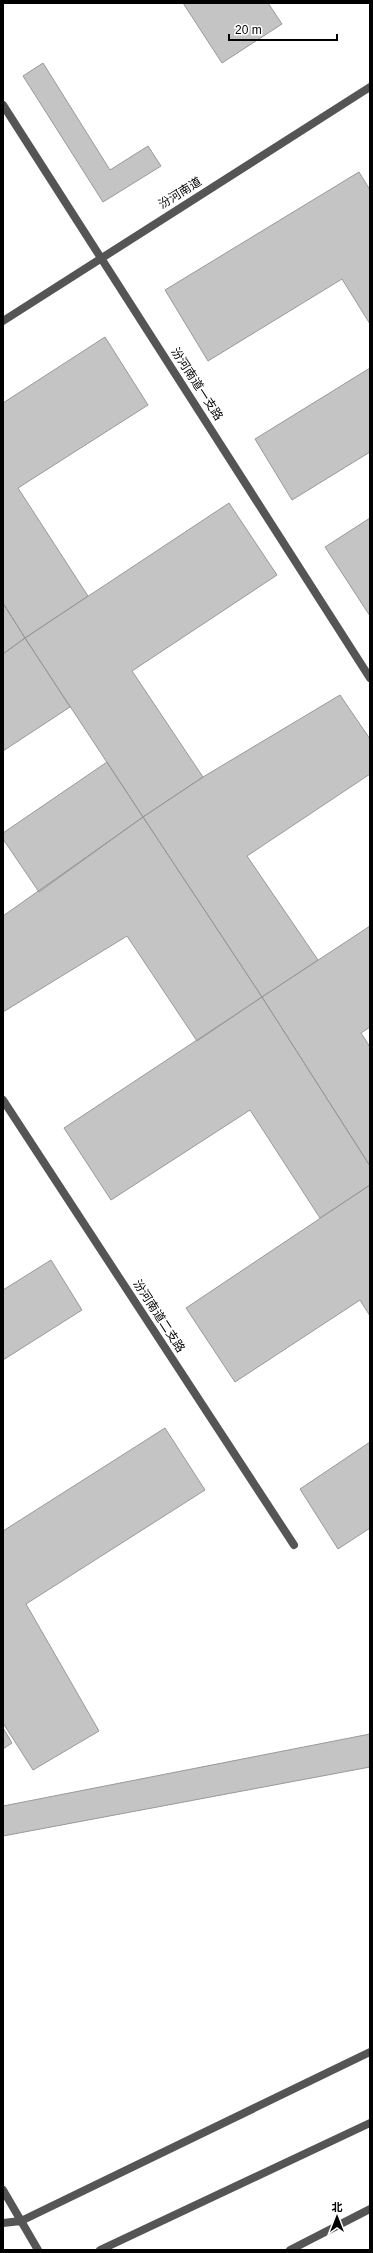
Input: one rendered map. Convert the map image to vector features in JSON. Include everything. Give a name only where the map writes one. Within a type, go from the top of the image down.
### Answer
[{"type":"street","name":"汾河南道","points":[[3,321],[370,87]]},
{"type":"street","name":"汾河南道一支路","points":[[3,105],[102,257],[370,678]]},
{"type":"street","name":"汾河南道二支路","points":[[3,1100],[294,1544]]},
{"type":"street","points":[[3,2223],[21,2221],[370,2052]]},
{"type":"street","points":[[100,2250],[370,2123]]},
{"type":"street","points":[[3,2190],[38,2250]]},
{"type":"street","points":[[290,2250],[370,2209]]},
{"type":"building","points":[[183,3],[268,3],[282,24],[222,63]]},
{"type":"building","points":[[43,63],[110,170],[148,146],[161,166],[103,202],[23,76]]},
{"type":"building","points":[[359,172],[370,190],[370,324],[342,279],[208,361],[165,290]]},
{"type":"building","points":[[105,337],[148,405],[18,488],[88,596],[25,638],[3,603],[3,403]]},
{"type":"building","points":[[370,368],[370,452],[292,500],[255,439]]},
{"type":"building","points":[[229,503],[277,575],[132,671],[203,777],[143,817],[25,638]]},
{"type":"building","points":[[370,518],[370,616],[325,547]]},
{"type":"building","points":[[3,603],[25,638],[3,654]]},
{"type":"building","points":[[25,638],[70,707],[3,751],[3,654]]},
{"type":"building","points":[[340,695],[370,739],[370,774],[247,856],[318,960],[262,997],[143,817],[203,777]]},
{"type":"building","points":[[107,762],[143,817],[39,892],[3,839],[3,833]]},
{"type":"building","points":[[143,817],[262,997],[197,1041],[127,936],[3,1012],[3,916]]},
{"type":"building","points":[[370,926],[370,1027],[361,1033],[370,1047],[370,1166],[262,997]]},
{"type":"building","points":[[262,997],[370,1166],[370,1185],[320,1218],[250,1110],[111,1200],[64,1128]]},
{"type":"building","points":[[370,1185],[370,1316],[360,1300],[235,1382],[186,1308]]},
{"type":"building","points":[[51,1260],[82,1310],[3,1360],[3,1290]]},
{"type":"building","points":[[165,1428],[205,1490],[26,1604],[99,1731],[33,1770],[3,1723],[3,1531]]},
{"type":"building","points":[[370,1442],[370,1528],[338,1549],[300,1489]]},
{"type":"building","points":[[3,1728],[12,1743],[3,1749]]},
{"type":"building","points":[[370,1734],[370,1767],[3,1836],[3,1806]]}]
